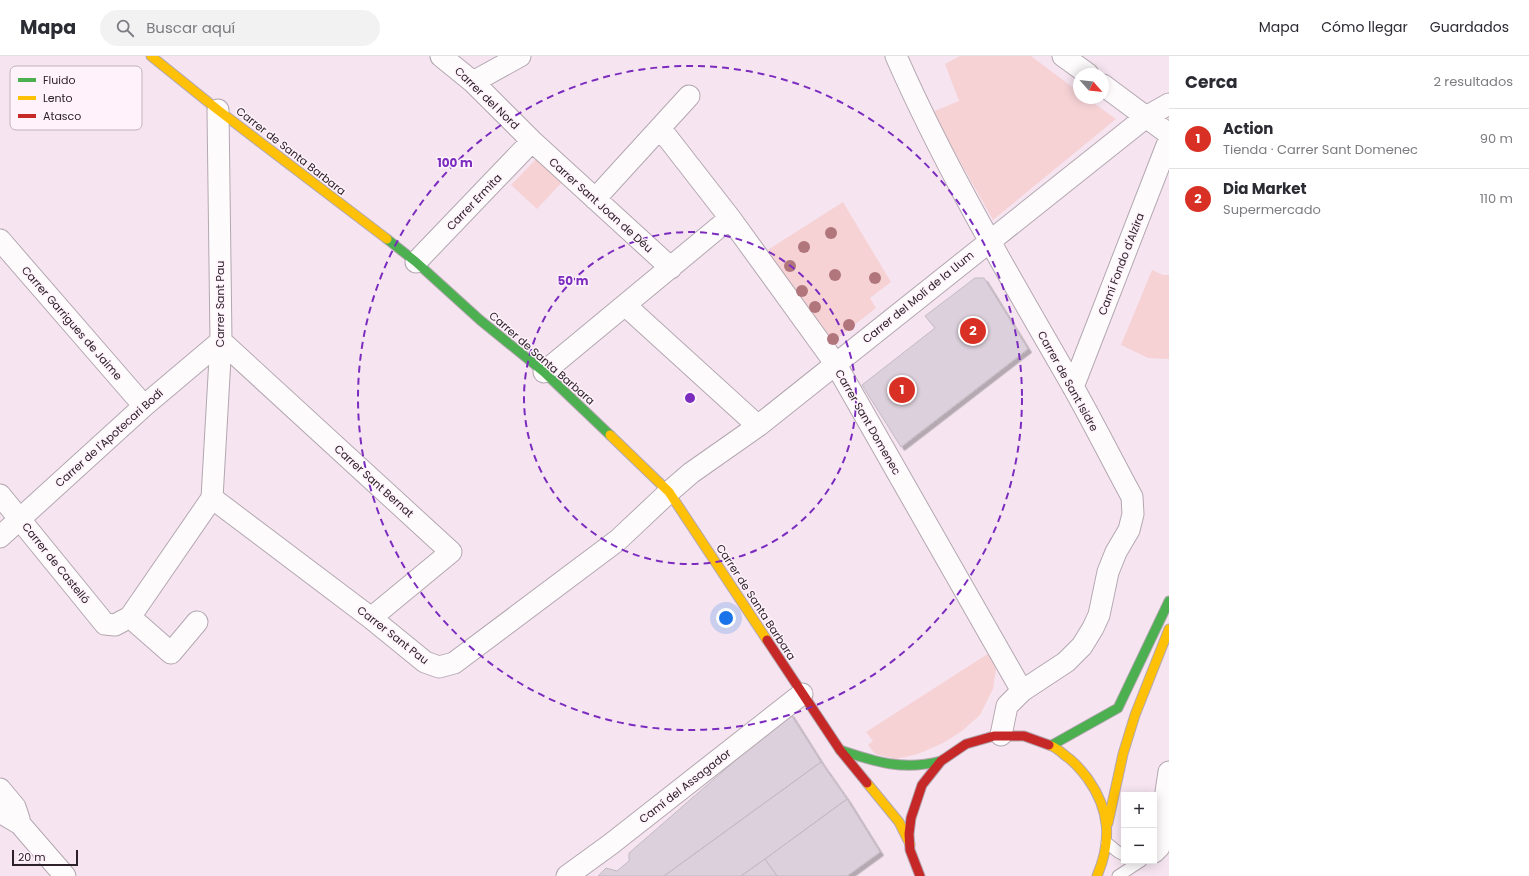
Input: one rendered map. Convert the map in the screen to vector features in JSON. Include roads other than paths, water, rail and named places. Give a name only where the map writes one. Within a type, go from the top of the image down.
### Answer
[{"type":"street","name":"Carrer de Santa Barbara","points":[[151,56],[218,110],[416,262],[480,320],[544,372],[669,492],[840,750],[899,822],[910,844]]},
{"type":"street","name":"Carrer del Nord","points":[[441,56],[473,82],[532,141]]},
{"type":"street","points":[[473,82],[520,56]]},
{"type":"street","name":"Carrer de Sant Isidre","points":[[896,56],[937,144],[989,241],[1073,387],[1132,497],[1133,514],[1129,530],[1116,552],[1108,572],[1099,615],[1082,646],[1066,662],[1022,691]]},
{"type":"street","points":[[1063,56],[1080,68]]},
{"type":"street","points":[[1109,89],[1169,134]]},
{"type":"street","points":[[595,198],[690,96]]},
{"type":"street","name":"Carrer del Molí de la Llum","points":[[669,492],[691,473],[758,426],[835,363],[1146,117],[1169,104]]},
{"type":"street","name":"Carrer Sant Pau","points":[[218,110],[221,341],[212,498],[371,618],[425,662],[439,667],[454,664],[618,540],[669,492]]},
{"type":"street","name":"Carrer Sant Domenec","points":[[660,128],[730,218],[835,363],[1022,691]]},
{"type":"street","name":"Camí Fondo d'Alzira","points":[[1073,387],[1169,140]]},
{"type":"street","name":"Carrer Sant Joan de Déu","points":[[532,141],[671,268]]},
{"type":"street","name":"Carrer Ermita","points":[[416,262],[532,141]]},
{"type":"street","points":[[544,372],[730,218]]},
{"type":"street","name":"Carrer Garrigues de Jaime","points":[[0,240],[144,406]]},
{"type":"street","points":[[626,305],[758,426]]},
{"type":"street","name":"Carrer de l'Apotecari Bodí","points":[[0,537],[144,406],[221,341]]},
{"type":"street","name":"Carrer Sant Bernat","points":[[221,341],[451,552],[371,618]]},
{"type":"street","name":"Carrer de Castelló","points":[[0,496],[105,624],[123,621]]},
{"type":"street","points":[[197,622],[171,653],[123,621],[212,498]]},
{"type":"street","points":[[1052,744],[1118,708],[1169,601]]},
{"type":"street","points":[[1107,826],[1126,746],[1135,716],[1169,629]]},
{"type":"street","points":[[1001,735],[1007,706],[1022,691]]},
{"type":"street","name":"Camí del Assagador","points":[[567,876],[611,844],[802,694]]},
{"type":"street","points":[[920,876],[912,859],[910,844],[910,826],[913,808],[919,790],[929,774],[954,750],[985,737],[1001,735],[1036,738],[1052,744],[1073,759],[1090,778],[1102,801],[1107,826],[1107,843],[1102,866],[1097,876]]},
{"type":"street","points":[[840,750],[870,760],[899,766],[930,765],[941,761]]},
{"type":"street","points":[[1157,848],[1167,833],[1166,792],[1169,772]]},
{"type":"street","points":[[0,789],[15,807],[20,824]]},
{"type":"street","points":[[0,809],[5,815],[20,824],[65,876]]},
{"type":"street","points":[[905,870],[912,859]]},
{"type":"lane","points":[[1107,843],[1121,854]]},
{"type":"lane","points":[[1118,876],[1136,864]]},
{"type":"place","name":"Dia Market","points":[[973,331]]},
{"type":"place","name":"Action","points":[[902,390]]}]
